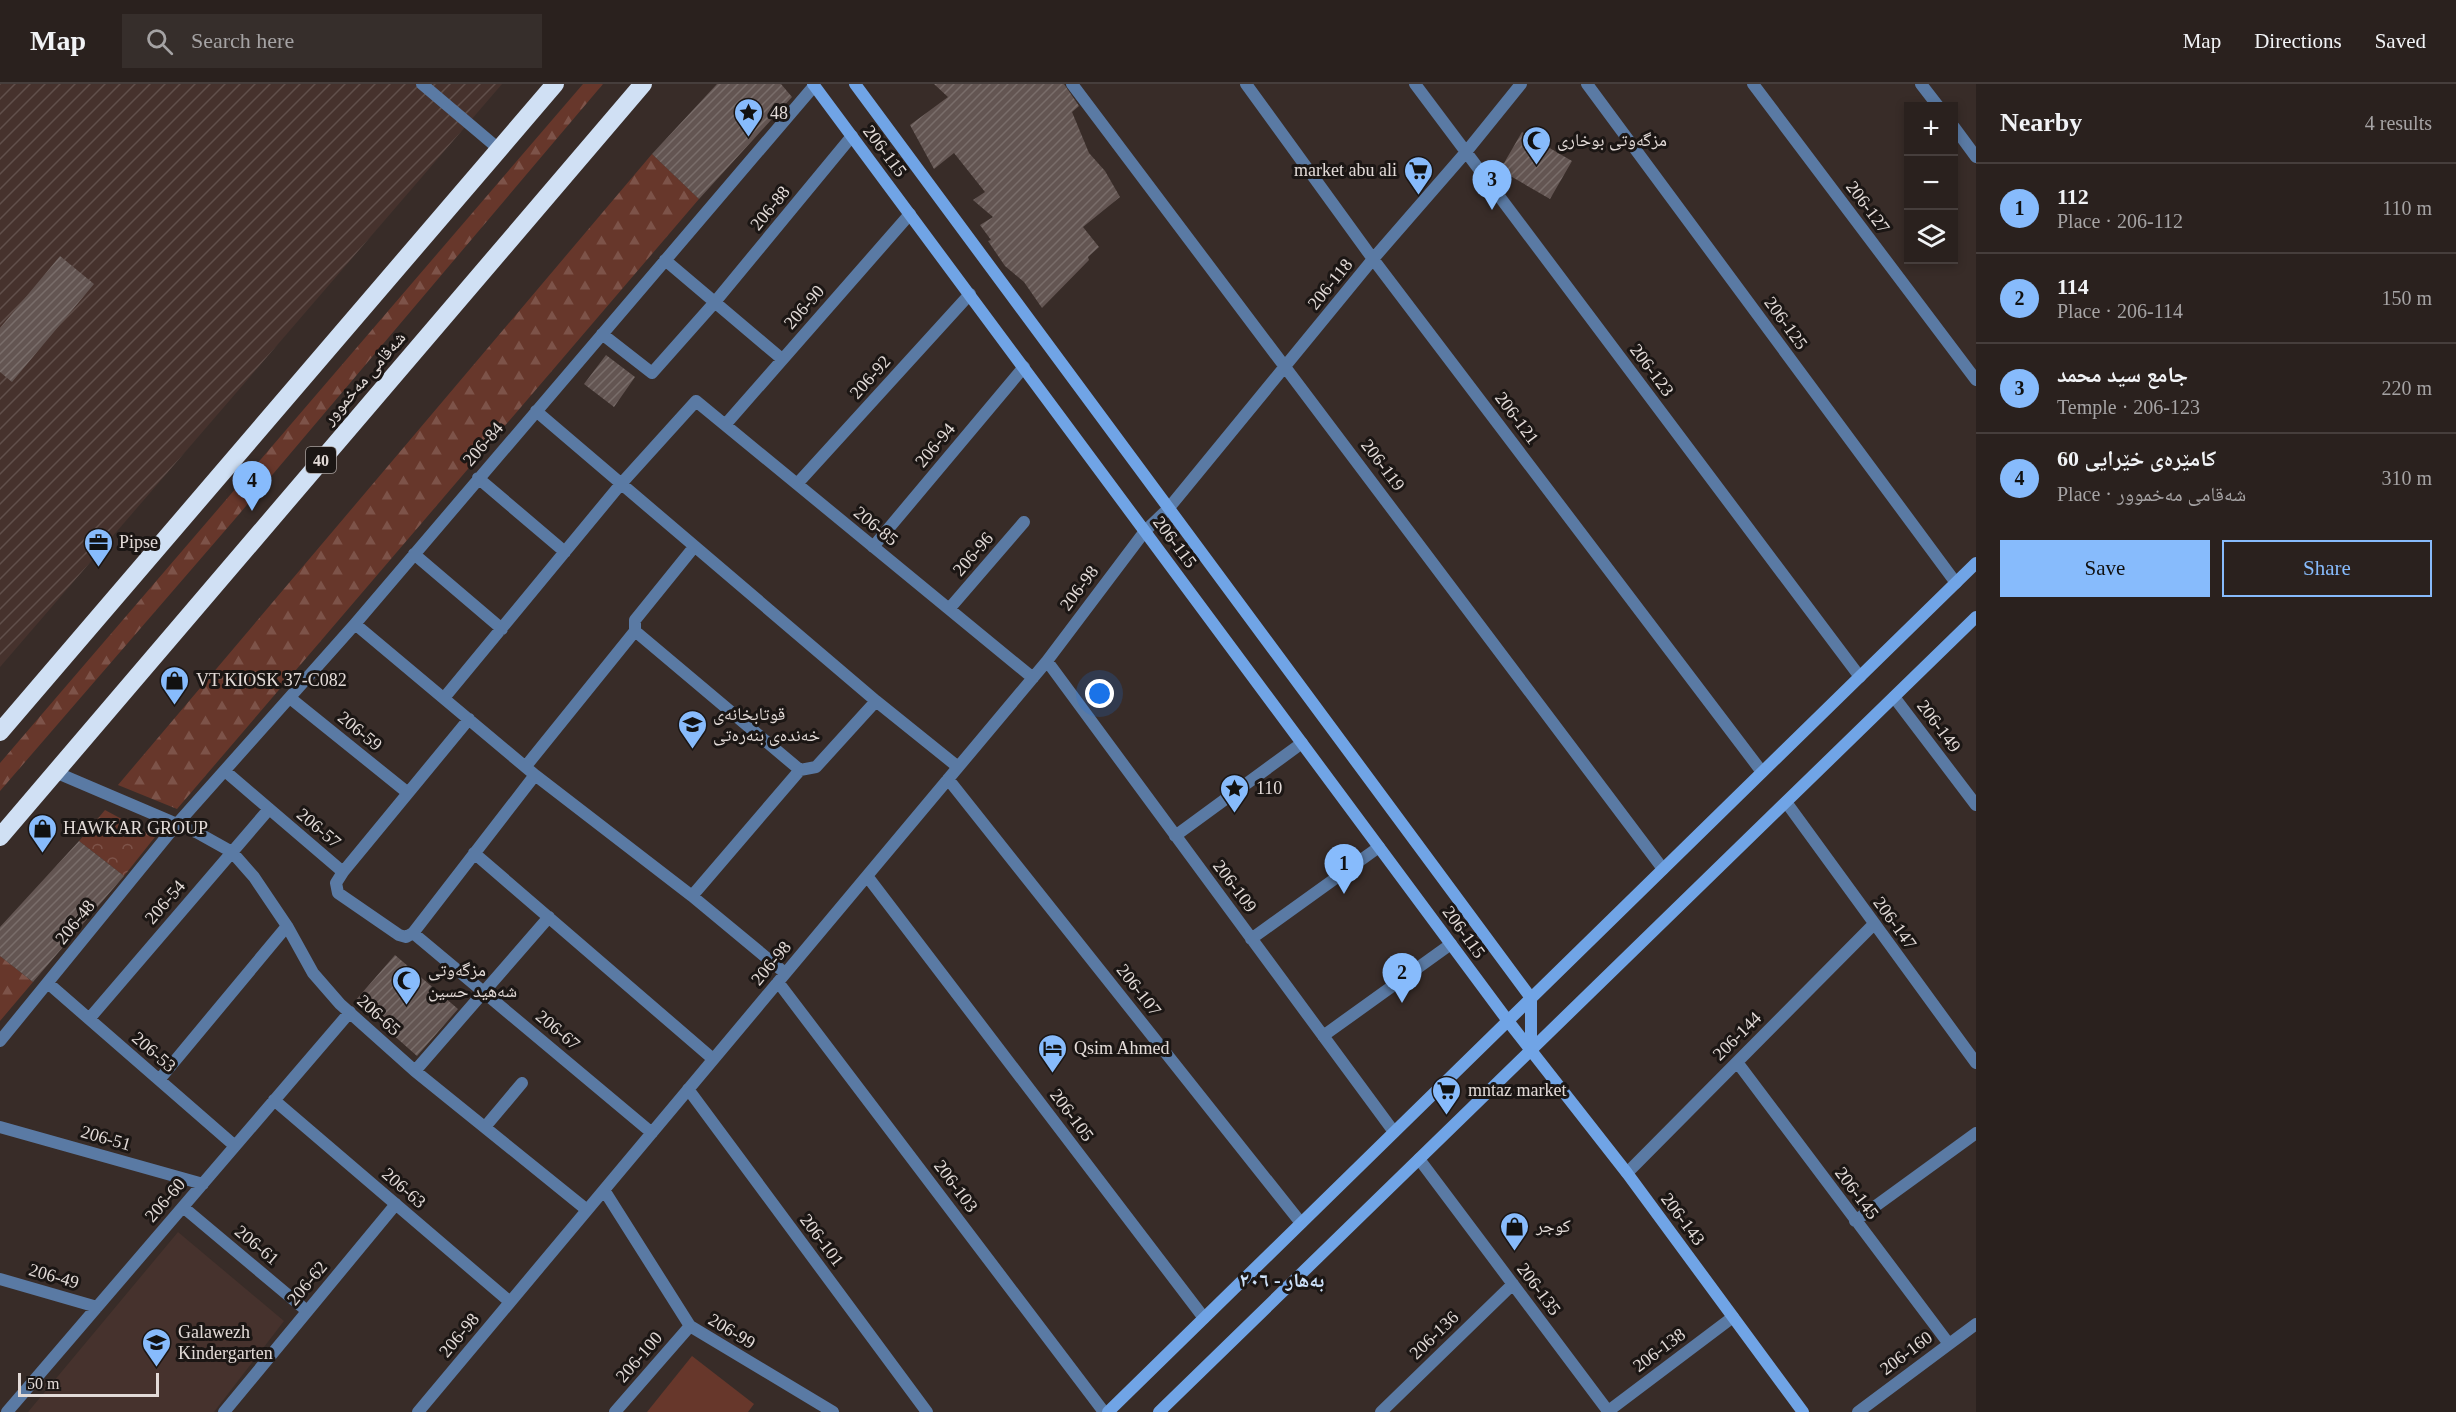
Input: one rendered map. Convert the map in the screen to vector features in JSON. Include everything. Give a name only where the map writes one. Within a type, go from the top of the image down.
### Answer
[{"type":"highway","points":[[0,732],[555,84]]},
{"type":"highway","name":"شەقامی مەخموور","points":[[0,837],[643,84]]},
{"type":"street","points":[[422,84],[500,150]]},
{"type":"street","name":"206-115","points":[[855,84],[1531,998]]},
{"type":"street","name":"206-119","points":[[1072,84],[1663,869]]},
{"type":"street","name":"206-121","points":[[1246,84],[1373,259],[1762,772]]},
{"type":"street","name":"206-123","points":[[1415,84],[1860,677]]},
{"type":"street","name":"206-118","points":[[1168,508],[1521,84]]},
{"type":"street","name":"206-125","points":[[1587,84],[1956,583]]},
{"type":"street","name":"206-127","points":[[1753,84],[1976,380]]},
{"type":"street","points":[[1921,84],[1935,102]]},
{"type":"street","name":"206-115","points":[[814,85],[1531,1050]]},
{"type":"street","name":"206-84","points":[[177,824],[355,624],[814,85]]},
{"type":"street","points":[[1958,134],[1976,157]]},
{"type":"street","name":"206-88","points":[[602,334],[652,373],[715,302],[852,136]]},
{"type":"street","name":"206-90","points":[[725,425],[910,214]]},
{"type":"street","points":[[666,260],[782,359]]},
{"type":"street","name":"206-92","points":[[797,484],[970,294]]},
{"type":"street","name":"206-94","points":[[873,547],[1024,367]]},
{"type":"street","name":"206-85","points":[[620,485],[696,401],[1033,678]]},
{"type":"street","points":[[536,411],[876,701],[958,767]]},
{"type":"street","points":[[478,477],[565,552]]},
{"type":"street","points":[[444,698],[620,485]]},
{"type":"street","name":"206-98","points":[[418,1412],[1047,662],[1145,531],[1168,508]]},
{"type":"street","name":"206-96","points":[[949,609],[1024,522]]},
{"type":"street","points":[[526,766],[635,631],[636,620],[694,547]]},
{"type":"street","points":[[414,554],[502,629]]},
{"type":"street","points":[[1106,1412],[1976,563]]},
{"type":"street","points":[[1159,1412],[1976,617]]},
{"type":"street","name":"206-103","points":[[355,624],[535,775],[692,896],[782,977],[1106,1412]]},
{"type":"street","points":[[635,631],[800,770]]},
{"type":"street","name":"206-109","points":[[1047,662],[1394,1132]]},
{"type":"street","name":"206-149","points":[[1894,696],[1976,805]]},
{"type":"street","name":"206-59","points":[[290,698],[408,793]]},
{"type":"street","points":[[692,896],[800,770],[816,767],[876,701]]},
{"type":"street","points":[[343,872],[469,719]]},
{"type":"street","points":[[1175,836],[1302,743]]},
{"type":"street","name":"206-57","points":[[225,771],[343,872],[336,883],[338,893],[399,934],[406,937],[413,933]]},
{"type":"street","name":"206-65","points":[[55,772],[198,833],[231,852],[254,877],[287,926],[313,972],[350,1012],[415,1071],[587,1210]]},
{"type":"street","points":[[413,933],[535,775]]},
{"type":"street","name":"206-107","points":[[948,778],[1301,1223]]},
{"type":"street","name":"206-147","points":[[1786,802],[1976,1063]]},
{"type":"street","name":"206-54","points":[[89,1019],[269,809]]},
{"type":"street","name":"206-48","points":[[0,1041],[49,984],[177,824]]},
{"type":"street","points":[[1251,939],[1378,847]]},
{"type":"street","points":[[474,853],[713,1059]]},
{"type":"street","name":"206-105","points":[[867,876],[1204,1318]]},
{"type":"street","points":[[415,1071],[549,917]]},
{"type":"street","name":"206-144","points":[[1627,1173],[1874,924]]},
{"type":"street","points":[[159,1080],[287,926]]},
{"type":"street","name":"206-67","points":[[413,933],[652,1133]]},
{"type":"street","points":[[1323,1036],[1451,944]]},
{"type":"street","name":"206-53","points":[[49,984],[235,1146]]},
{"type":"street","points":[[1531,998],[1531,1050]]},
{"type":"street","name":"206-60","points":[[7,1412],[350,1012]]},
{"type":"street","name":"206-143","points":[[1531,1050],[1627,1173],[1803,1412]]},
{"type":"street","name":"206-145","points":[[1737,1062],[1949,1344]]},
{"type":"street","points":[[485,1127],[522,1083]]},
{"type":"street","name":"206-101","points":[[688,1089],[927,1412]]},
{"type":"street","name":"206-63","points":[[274,1100],[510,1302]]},
{"type":"street","name":"206-51","points":[[0,1127],[203,1184]]},
{"type":"street","points":[[1855,1221],[1976,1133]]},
{"type":"street","name":"206-135","points":[[1419,1160],[1608,1411]]},
{"type":"street","name":"206-99","points":[[604,1190],[690,1326],[833,1412]]},
{"type":"street","name":"206-62","points":[[224,1412],[396,1204]]},
{"type":"street","name":"206-61","points":[[183,1207],[307,1311]]},
{"type":"street","name":"206-49","points":[[0,1279],[97,1307]]},
{"type":"street","name":"206-136","points":[[1381,1412],[1512,1284]]},
{"type":"street","name":"206-138","points":[[1608,1411],[1733,1317]]},
{"type":"street","name":"206-160","points":[[1858,1412],[1976,1324]]},
{"type":"street","name":"206-100","points":[[615,1412],[690,1326]]},
{"type":"shaded area","points":[[0,84],[502,84],[0,667]]},
{"type":"shaded area","name":"Galawezh Kindergarten","points":[[178,1232],[284,1321],[214,1412],[28,1412]]},
{"type":"green space","points":[[583,84],[603,84],[235,519],[0,791],[0,763]]},
{"type":"green space","points":[[652,154],[699,199],[177,809],[118,785]]},
{"type":"green space","points":[[105,810],[155,837],[124,876],[79,841]]},
{"type":"green space","points":[[0,956],[33,982],[0,1021]]},
{"type":"green space","points":[[692,1356],[754,1404],[748,1412],[647,1412]]},
{"type":"building","points":[[717,84],[781,84],[792,97],[699,199],[652,154]]},
{"type":"building","points":[[934,84],[1064,84],[1079,106],[1072,112],[1089,153],[1105,171],[1120,197],[1083,227],[1099,247],[1042,308],[1024,282],[1005,266],[980,225],[993,217],[973,200],[985,192],[954,153],[934,169],[910,125],[948,97]]},
{"type":"building","name":"مزگەوتی بوخاری","points":[[1522,132],[1572,161],[1550,199],[1500,170]]},
{"type":"building","points":[[60,256],[94,284],[12,382],[0,372],[0,328]]},
{"type":"building","points":[[606,355],[635,377],[614,407],[584,384]]},
{"type":"building","points":[[79,841],[124,876],[33,982],[0,956],[0,927]]},
{"type":"building","name":"مزگەوتی شەهید حسين","points":[[395,955],[458,1009],[417,1056],[355,1001]]},
{"type":"place","name":"48","points":[[749,138]]},
{"type":"place","name":"مزگەوتی بوخاری","points":[[1536,166]]},
{"type":"place","name":"market abu ali","points":[[1418,196]]},
{"type":"place","name":"جامع سيد محمد","points":[[1492,210]]},
{"type":"place","name":"کامێرەی خێرایی 60","points":[[252,511]]},
{"type":"place","name":"Pipse","points":[[98,568]]},
{"type":"place","name":"VT KIOSK 37-C082","points":[[175,706]]},
{"type":"place","name":"قوتابخانەی خەندەی بنەرەتی","points":[[692,750]]},
{"type":"place","name":"110","points":[[1235,814]]},
{"type":"place","name":"HAWKAR GROUP","points":[[42,854]]},
{"type":"place","name":"112","points":[[1344,894]]},
{"type":"place","name":"114","points":[[1402,1003]]},
{"type":"place","name":"مزگەوتی شەهید حسين","points":[[407,1006]]},
{"type":"place","name":"Qsim Ahmed","points":[[1053,1074]]},
{"type":"place","name":"mntaz market","points":[[1447,1116]]},
{"type":"place","name":"كوجر","points":[[1515,1252]]},
{"type":"place","name":"Galawezh Kindergarten","points":[[157,1368]]},
{"type":"district","name":"بەهار - ٢٠٦","points":[[1282,1280]]}]
